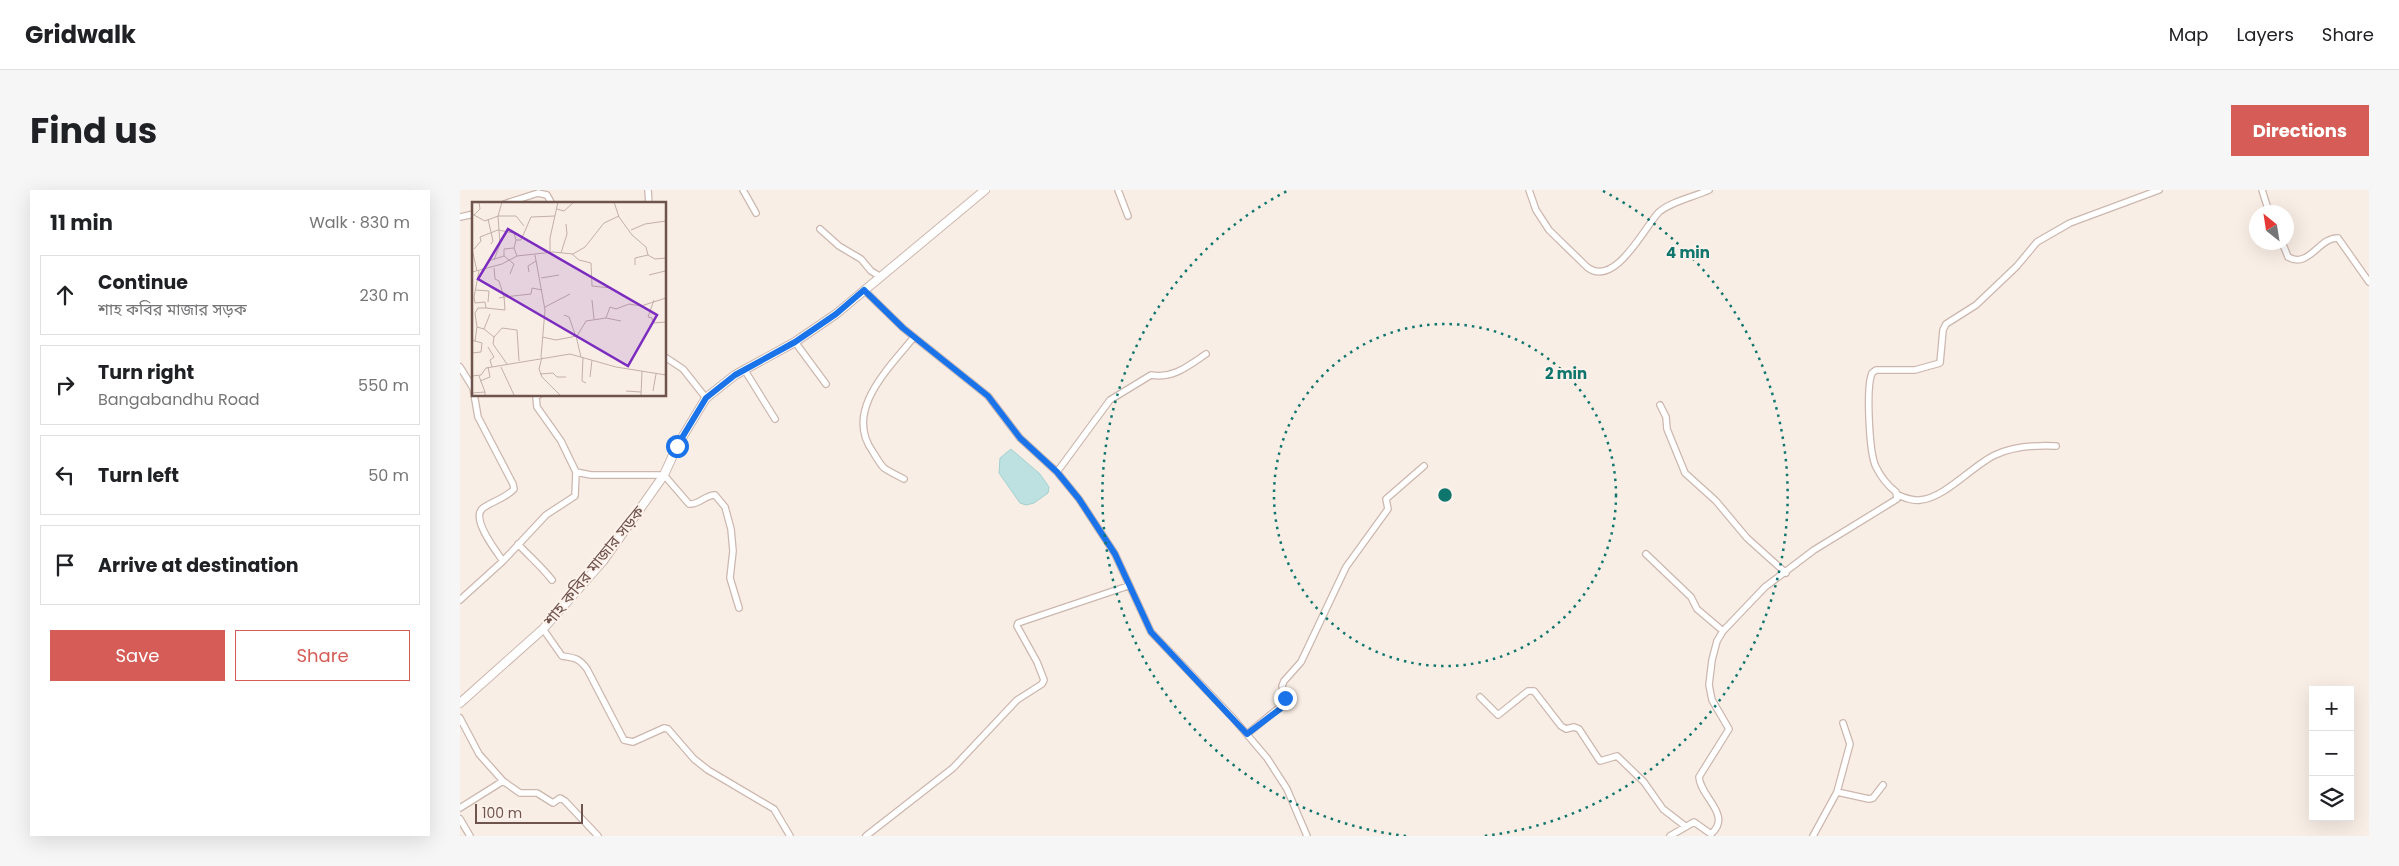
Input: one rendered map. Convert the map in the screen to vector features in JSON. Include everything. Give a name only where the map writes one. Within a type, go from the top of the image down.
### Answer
[{"type":"street","points":[[743,190],[756,213]]},
{"type":"street","name":"শাহ কবির মাজার সড়ক","points":[[460,704],[543,629],[603,561],[664,475],[677,446],[706,398],[744,369],[795,342],[836,314],[984,190]]},
{"type":"street","points":[[1118,190],[1128,216]]},
{"type":"street","points":[[1529,190],[1536,210],[1550,230],[1587,267],[1592,271],[1602,272],[1635,247],[1660,211],[1709,190]]},
{"type":"street","points":[[2056,446],[2037,445],[2009,449],[1983,461],[1956,483],[1922,500],[1911,500],[1898,495],[1888,485],[1875,466],[1871,448],[1869,389],[1872,373],[1876,370],[1915,370],[1940,363],[1942,336],[1946,324],[1976,305],[2017,266],[2037,242],[2070,223],[2159,190]]},
{"type":"street","points":[[2262,190],[2267,205]]},
{"type":"street","points":[[510,202],[538,193],[547,195],[551,202]]},
{"type":"street","points":[[820,229],[839,246],[860,259],[870,271],[881,277]]},
{"type":"street","points":[[2285,250],[2288,257],[2299,260],[2312,254],[2328,239],[2338,238],[2369,282]]},
{"type":"street","points":[[864,290],[914,337],[988,396],[1020,438],[1057,472],[1097,525],[1115,554],[1128,586],[1151,632],[1247,734],[1267,758],[1287,790],[1307,836]]},
{"type":"street","points":[[904,479],[884,467],[870,448],[861,426],[868,401],[878,380],[914,337]]},
{"type":"street","points":[[795,342],[826,384]]},
{"type":"street","points":[[1057,472],[1110,400],[1151,375],[1160,377],[1171,375],[1206,354]]},
{"type":"street","points":[[666,358],[683,369],[706,398]]},
{"type":"street","points":[[460,366],[472,380]]},
{"type":"street","points":[[744,369],[775,419]]},
{"type":"street","points":[[474,396],[478,417],[514,489],[510,494],[481,509],[478,516],[481,525],[503,561]]},
{"type":"street","points":[[460,600],[503,561],[546,515],[575,496],[576,472],[561,441],[537,407],[538,396]]},
{"type":"street","points":[[1660,405],[1666,417],[1667,429],[1686,473],[1716,501],[1747,538],[1786,573]]},
{"type":"street","points":[[1247,734],[1286,702],[1282,686],[1301,662],[1346,567],[1388,509],[1386,499],[1424,466]]},
{"type":"street","points":[[576,472],[591,475],[664,475],[689,504],[693,505],[704,498],[715,495],[725,507],[731,529],[733,551],[730,578],[739,608]]},
{"type":"street","points":[[1670,836],[1694,822],[1711,835],[1715,830],[1718,813],[1699,785],[1699,777],[1730,729],[1712,700],[1709,685],[1712,660],[1717,641],[1723,631],[1765,587],[1814,550],[1897,499],[1898,495]]},
{"type":"street","points":[[518,544],[539,563],[552,580]]},
{"type":"street","points":[[1646,554],[1691,597],[1697,609],[1723,631]]},
{"type":"street","points":[[866,836],[953,768],[1016,700],[1042,684],[1044,680],[1017,626],[1018,623],[1128,586]]},
{"type":"street","points":[[543,629],[562,656],[574,656],[587,669],[624,740],[633,742],[664,728],[668,729],[701,765],[774,809],[790,836]]},
{"type":"street","points":[[1480,697],[1498,715],[1528,690],[1534,691],[1561,726],[1566,729],[1574,726],[1579,729],[1600,761],[1617,756],[1644,782],[1664,809],[1685,826]]},
{"type":"street","points":[[460,718],[479,754],[503,781],[520,793],[537,793],[552,804],[560,798],[598,836]]},
{"type":"street","points":[[1812,836],[1837,792],[1850,744],[1842,723]]},
{"type":"street","points":[[460,808],[503,781]]},
{"type":"street","points":[[1837,792],[1869,800],[1874,798],[1883,785]]},
{"type":"street","points":[[460,819],[470,836]]},
{"type":"water","points":[[1011,449],[1040,474],[1049,487],[1048,493],[1034,503],[1026,505],[1020,503],[999,473],[1000,458]]},
{"type":"route","points":[[677,446],[706,398],[735,375],[770,354],[795,342],[836,314],[864,290],[903,328],[988,396],[1020,438],[1057,472],[1079,499],[1115,554],[1128,586],[1151,632],[1247,734],[1284,706],[1285,698]]}]
